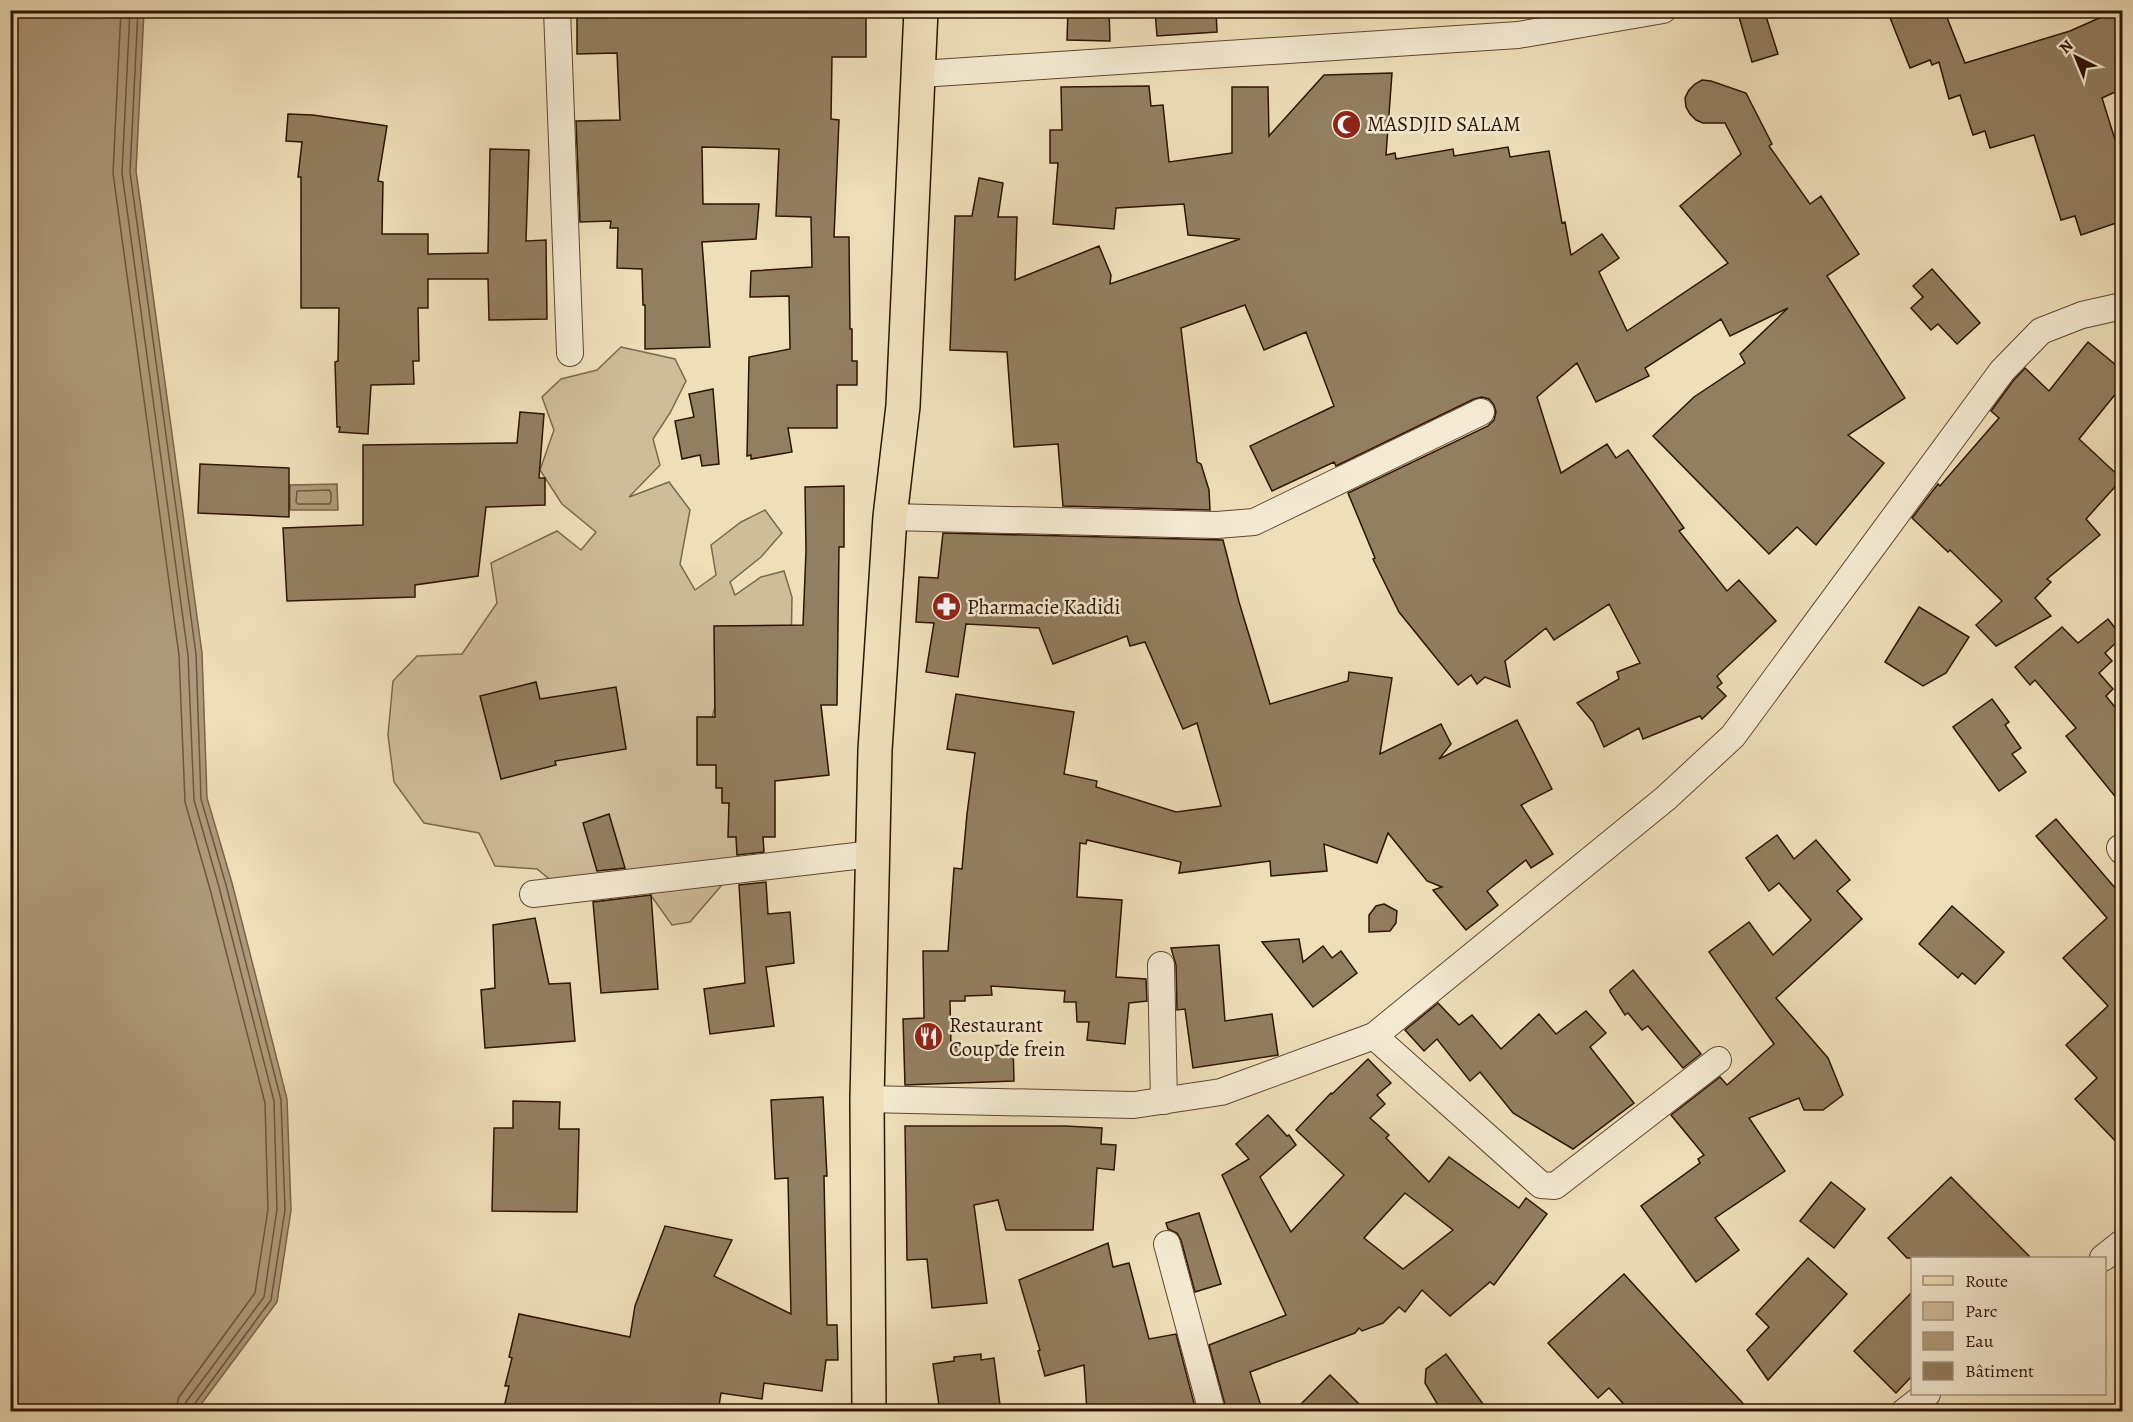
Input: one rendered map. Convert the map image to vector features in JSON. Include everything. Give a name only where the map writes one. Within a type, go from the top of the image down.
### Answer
[{"type":"main road","points":[[869,1412],[867,1099],[875,750],[890,517],[903,406],[920,74],[921,10]]},
{"type":"street","points":[[557,10],[570,353]]},
{"type":"street","points":[[920,74],[1518,34],[1663,10]]},
{"type":"street","points":[[867,1099],[1134,1105],[1221,1092],[1374,1036],[1666,798],[1733,736],[2002,371],[2041,331],[2082,315],[2122,306]]},
{"type":"street","points":[[890,517],[1217,525],[1254,522],[1481,412]]},
{"type":"street","points":[[533,894],[872,854]]},
{"type":"street","points":[[1161,965],[1164,1101]]},
{"type":"street","points":[[1374,1036],[1541,1185],[1556,1186],[1718,1060]]},
{"type":"street","points":[[1167,1244],[1212,1412]]},
{"type":"street","points":[[2104,1257],[2122,1244]]},
{"type":"street","points":[[1904,1412],[1927,1395]]},
{"type":"green space","points":[[621,347],[675,359],[686,381],[670,413],[653,439],[660,465],[629,497],[669,482],[690,510],[680,564],[695,590],[716,575],[711,545],[741,522],[765,510],[782,533],[761,557],[730,582],[735,595],[761,577],[784,571],[792,597],[791,652],[726,665],[708,733],[745,840],[733,872],[690,922],[672,925],[647,890],[559,887],[537,869],[495,866],[479,833],[424,823],[394,782],[388,735],[393,681],[417,656],[462,654],[497,603],[491,563],[557,531],[581,550],[596,532],[562,504],[540,470],[554,430],[542,397],[561,379],[597,370]]},
{"type":"water","points":[[10,11],[144,11],[136,171],[202,653],[207,798],[232,883],[287,1099],[291,1210],[277,1302],[196,1411],[11,1411]]},
{"type":"water","points":[[337,484],[338,510],[290,510],[290,485]]},
{"type":"building","points":[[615,10],[866,10],[866,57],[832,57],[831,119],[839,120],[834,237],[849,237],[850,329],[852,329],[852,361],[857,361],[857,385],[837,385],[837,428],[788,428],[792,452],[751,459],[751,455],[747,456],[749,357],[790,349],[789,296],[750,297],[751,271],[812,267],[811,217],[776,216],[779,149],[702,147],[703,204],[759,204],[756,239],[702,242],[710,347],[645,349],[642,269],[617,268],[618,228],[610,228],[611,221],[580,222],[576,121],[620,120],[617,53],[577,54],[577,14],[615,13]]},
{"type":"building","points":[[1068,10],[1109,10],[1110,41],[1067,40]]},
{"type":"building","points":[[1155,10],[1216,10],[1217,32],[1157,36]]},
{"type":"building","points":[[1737,10],[1764,10],[1778,54],[1752,62]]},
{"type":"building","points":[[1887,10],[1944,10],[1965,63],[2070,31],[2117,10],[2122,10],[2122,89],[2102,98],[2122,162],[2122,221],[2081,235],[2075,216],[2061,220],[2034,135],[1990,148],[1985,131],[1973,135],[1960,95],[1949,99],[1939,62],[1932,65],[1930,60],[1910,68]]},
{"type":"building","points":[[1392,73],[1386,155],[1395,153],[1396,159],[1453,149],[1454,156],[1508,147],[1510,157],[1549,151],[1562,223],[1565,222],[1571,255],[1602,234],[1619,258],[1599,272],[1627,331],[1728,263],[1680,206],[1741,154],[1725,123],[1703,123],[1696,120],[1686,107],[1685,98],[1689,90],[1702,80],[1746,93],[1772,144],[1769,146],[1810,204],[1821,196],[1859,254],[1827,276],[1905,398],[1848,435],[1884,463],[1816,545],[1797,527],[1769,554],[1653,436],[1694,397],[1745,363],[1740,354],[1788,308],[1730,336],[1721,319],[1645,368],[1649,376],[1596,402],[1577,363],[1537,397],[1561,473],[1607,444],[1616,458],[1628,450],[1684,528],[1679,531],[1727,591],[1739,580],[1776,621],[1717,676],[1722,683],[1717,687],[1726,696],[1702,719],[1700,716],[1643,739],[1639,728],[1604,747],[1593,722],[1577,703],[1619,679],[1617,672],[1640,663],[1609,604],[1554,640],[1546,628],[1505,661],[1510,687],[1485,677],[1477,684],[1471,675],[1458,685],[1399,612],[1373,559],[1375,558],[1348,493],[1488,426],[1494,420],[1496,412],[1489,399],[1482,397],[1474,399],[1336,466],[1334,462],[1272,491],[1250,446],[1334,406],[1306,332],[1264,350],[1245,305],[1181,328],[1197,462],[1201,464],[1209,490],[1210,510],[1063,506],[1058,444],[1014,447],[1007,352],[950,350],[955,216],[972,216],[979,178],[1003,183],[998,217],[1017,217],[1015,280],[1099,246],[1111,275],[1110,284],[1240,239],[1188,235],[1184,204],[1116,208],[1114,229],[1053,224],[1058,163],[1050,163],[1050,130],[1062,130],[1061,87],[1149,86],[1151,106],[1163,105],[1169,162],[1232,153],[1232,87],[1268,87],[1269,136],[1324,75]]},
{"type":"building","points":[[288,114],[313,115],[387,126],[378,181],[383,182],[382,234],[428,234],[428,254],[488,253],[490,149],[529,150],[526,241],[546,240],[547,319],[489,320],[488,279],[428,279],[428,308],[418,308],[419,361],[413,361],[414,384],[371,385],[368,434],[339,432],[335,362],[338,361],[339,308],[301,308],[301,177],[298,177],[302,142],[286,141]]},
{"type":"building","points":[[1932,269],[1980,323],[1957,344],[1938,324],[1931,330],[1911,308],[1923,297],[1913,286]]},
{"type":"building","points":[[2088,342],[2122,370],[2122,386],[2079,439],[2122,479],[2086,519],[2100,535],[2047,579],[2051,582],[2035,598],[2051,616],[1996,646],[1976,625],[2002,601],[1950,550],[1948,552],[1912,518],[1938,484],[1940,486],[1999,418],[1991,411],[2025,368],[2049,391]]},
{"type":"building","points":[[713,389],[719,464],[702,466],[700,455],[682,459],[675,421],[694,417],[689,394]]},
{"type":"building","points":[[520,412],[544,414],[539,478],[545,478],[545,505],[486,507],[478,576],[415,585],[415,597],[287,601],[283,528],[363,525],[363,445],[517,443]]},
{"type":"building","points":[[200,464],[289,468],[289,517],[198,513]]},
{"type":"building","points":[[844,486],[844,547],[839,547],[837,705],[821,705],[829,775],[775,781],[775,837],[763,837],[764,852],[737,855],[736,837],[728,837],[729,803],[722,803],[722,788],[716,788],[716,765],[697,765],[697,717],[715,717],[714,626],[803,625],[806,551],[805,487]]},
{"type":"building","points":[[943,533],[1223,540],[1270,704],[1348,681],[1349,672],[1392,678],[1380,754],[1441,724],[1451,744],[1439,759],[1517,720],[1552,789],[1521,805],[1553,854],[1531,868],[1526,860],[1487,891],[1498,905],[1466,930],[1433,890],[1442,887],[1427,881],[1388,833],[1377,863],[1324,844],[1327,871],[1271,876],[1270,861],[1179,873],[1181,862],[1087,840],[1086,844],[1080,843],[1077,897],[1122,900],[1116,977],[1146,979],[1147,1001],[1129,1003],[1125,1044],[1087,1040],[1089,1022],[1077,1022],[1076,1002],[1064,1002],[1065,991],[991,986],[992,995],[965,996],[965,1001],[950,1001],[951,1047],[1013,1045],[1014,1081],[905,1085],[903,1019],[924,1018],[923,951],[948,951],[954,868],[962,869],[975,753],[947,749],[956,694],[1074,712],[1064,774],[1097,781],[1096,787],[1176,812],[1221,806],[1197,723],[1183,729],[1145,642],[1130,646],[1127,636],[1053,664],[1039,628],[966,624],[958,677],[926,672],[934,623],[916,622],[919,577],[938,578]]},
{"type":"building","points":[[1919,607],[1969,637],[1946,673],[1923,686],[1885,662]]},
{"type":"building","points":[[2108,619],[2122,637],[2105,653],[2112,661],[2099,673],[2113,689],[2106,696],[2122,716],[2122,805],[2066,736],[2076,728],[2035,680],[2030,685],[2015,667],[2062,627],[2078,643]]},
{"type":"building","points":[[536,682],[540,699],[616,687],[626,749],[555,761],[556,765],[501,779],[480,696]]},
{"type":"building","points":[[1992,699],[2009,722],[2005,725],[2021,748],[2012,754],[2026,772],[1999,791],[1953,727]]},
{"type":"building","points":[[609,814],[625,868],[597,871],[583,823]]},
{"type":"building","points":[[2056,819],[2122,896],[2122,1148],[2075,1099],[2097,1078],[2066,1045],[2108,1006],[2063,958],[2107,918],[2036,836]]},
{"type":"building","points":[[1777,835],[1794,859],[1816,840],[1850,880],[1837,891],[1862,919],[1776,998],[1828,1058],[1843,1095],[1823,1110],[1804,1110],[1799,1098],[1749,1118],[1785,1171],[1715,1218],[1739,1250],[1696,1282],[1641,1206],[1700,1163],[1698,1159],[1704,1155],[1671,1115],[1720,1077],[1727,1085],[1774,1044],[1709,952],[1749,922],[1773,955],[1811,920],[1779,883],[1769,891],[1746,858]]},
{"type":"building","points":[[766,882],[768,914],[790,912],[794,963],[766,967],[774,1026],[710,1034],[704,989],[745,983],[739,885]]},
{"type":"building","points":[[651,895],[658,989],[601,993],[593,902]]},
{"type":"building","points":[[1384,904],[1397,911],[1396,923],[1390,931],[1369,932],[1369,915],[1376,906]]},
{"type":"building","points":[[1952,906],[2004,952],[1975,984],[1962,973],[1958,978],[1919,944]]},
{"type":"building","points":[[535,918],[549,984],[570,983],[575,1041],[485,1048],[481,990],[495,988],[493,925]]},
{"type":"building","points":[[1299,939],[1303,962],[1323,946],[1332,958],[1341,951],[1357,973],[1313,1007],[1262,942]]},
{"type":"building","points":[[1219,945],[1225,1021],[1272,1014],[1278,1055],[1193,1068],[1185,1009],[1177,1010],[1176,965],[1171,948]]},
{"type":"building","points":[[1633,970],[1701,1054],[1683,1068],[1648,1026],[1642,1030],[1628,1013],[1625,1015],[1610,992]]},
{"type":"building","points":[[1438,1003],[1459,1025],[1472,1015],[1501,1049],[1539,1014],[1556,1034],[1586,1011],[1606,1033],[1590,1047],[1634,1103],[1573,1149],[1513,1113],[1480,1072],[1470,1081],[1437,1039],[1424,1051],[1405,1030]]},
{"type":"building","points":[[1368,1059],[1391,1083],[1377,1095],[1385,1104],[1370,1118],[1389,1135],[1386,1138],[1429,1182],[1449,1157],[1519,1208],[1526,1198],[1547,1214],[1494,1285],[1490,1282],[1450,1316],[1422,1290],[1405,1312],[1399,1307],[1383,1323],[1362,1331],[1359,1328],[1355,1333],[1250,1372],[1263,1412],[1227,1412],[1209,1345],[1286,1315],[1222,1175],[1249,1159],[1236,1144],[1268,1115],[1296,1145],[1260,1177],[1291,1232],[1344,1175],[1296,1130]],"holes":[[[1405,1193],[1453,1230],[1403,1269],[1364,1238]]]},
{"type":"building","points":[[823,1097],[827,1176],[824,1176],[827,1325],[837,1325],[838,1360],[826,1360],[822,1391],[764,1383],[762,1399],[721,1393],[718,1412],[503,1412],[509,1386],[505,1386],[512,1358],[509,1357],[519,1314],[630,1337],[635,1306],[665,1226],[732,1240],[714,1276],[791,1314],[788,1178],[775,1179],[771,1100]]},
{"type":"building","points":[[513,1101],[560,1102],[559,1129],[579,1129],[577,1212],[492,1211],[494,1128],[513,1128]]},
{"type":"building","points":[[905,1126],[1102,1128],[1101,1144],[1116,1145],[1114,1170],[1097,1168],[1093,1230],[1006,1230],[998,1200],[974,1205],[987,1303],[932,1308],[927,1259],[907,1260]]},
{"type":"building","points":[[1951,1177],[2030,1257],[1907,1258],[1888,1238]]},
{"type":"building","points":[[1831,1182],[1865,1209],[1834,1248],[1800,1221]]},
{"type":"building","points":[[1199,1213],[1221,1284],[1195,1292],[1181,1240],[1177,1233],[1168,1229],[1166,1223]]},
{"type":"building","points":[[1108,1243],[1113,1267],[1129,1263],[1149,1339],[1176,1334],[1196,1411],[1087,1412],[1084,1365],[1045,1376],[1038,1351],[1040,1350],[1019,1280]]},
{"type":"building","points":[[1808,1258],[1847,1294],[1768,1380],[1747,1350],[1769,1327],[1756,1314]]},
{"type":"building","points":[[1624,1274],[1751,1412],[1631,1412],[1609,1388],[1598,1398],[1548,1343]]},
{"type":"building","points":[[1911,1293],[1911,1377],[1896,1393],[1854,1351]]},
{"type":"building","points":[[981,1354],[981,1360],[994,1358],[1000,1405],[986,1407],[986,1412],[940,1412],[933,1364],[954,1361],[954,1357]]},
{"type":"building","points":[[1446,1354],[1489,1412],[1442,1412],[1425,1383],[1426,1369]]},
{"type":"building","points":[[1330,1375],[1367,1412],[1293,1412]]},
{"type":"place","name":"MASDJID SALAM","points":[[1346,124]]},
{"type":"place","name":"Pharmacie Kadidi","points":[[946,607]]},
{"type":"place","name":"Restaurant Coup de frein","points":[[928,1037]]}]
